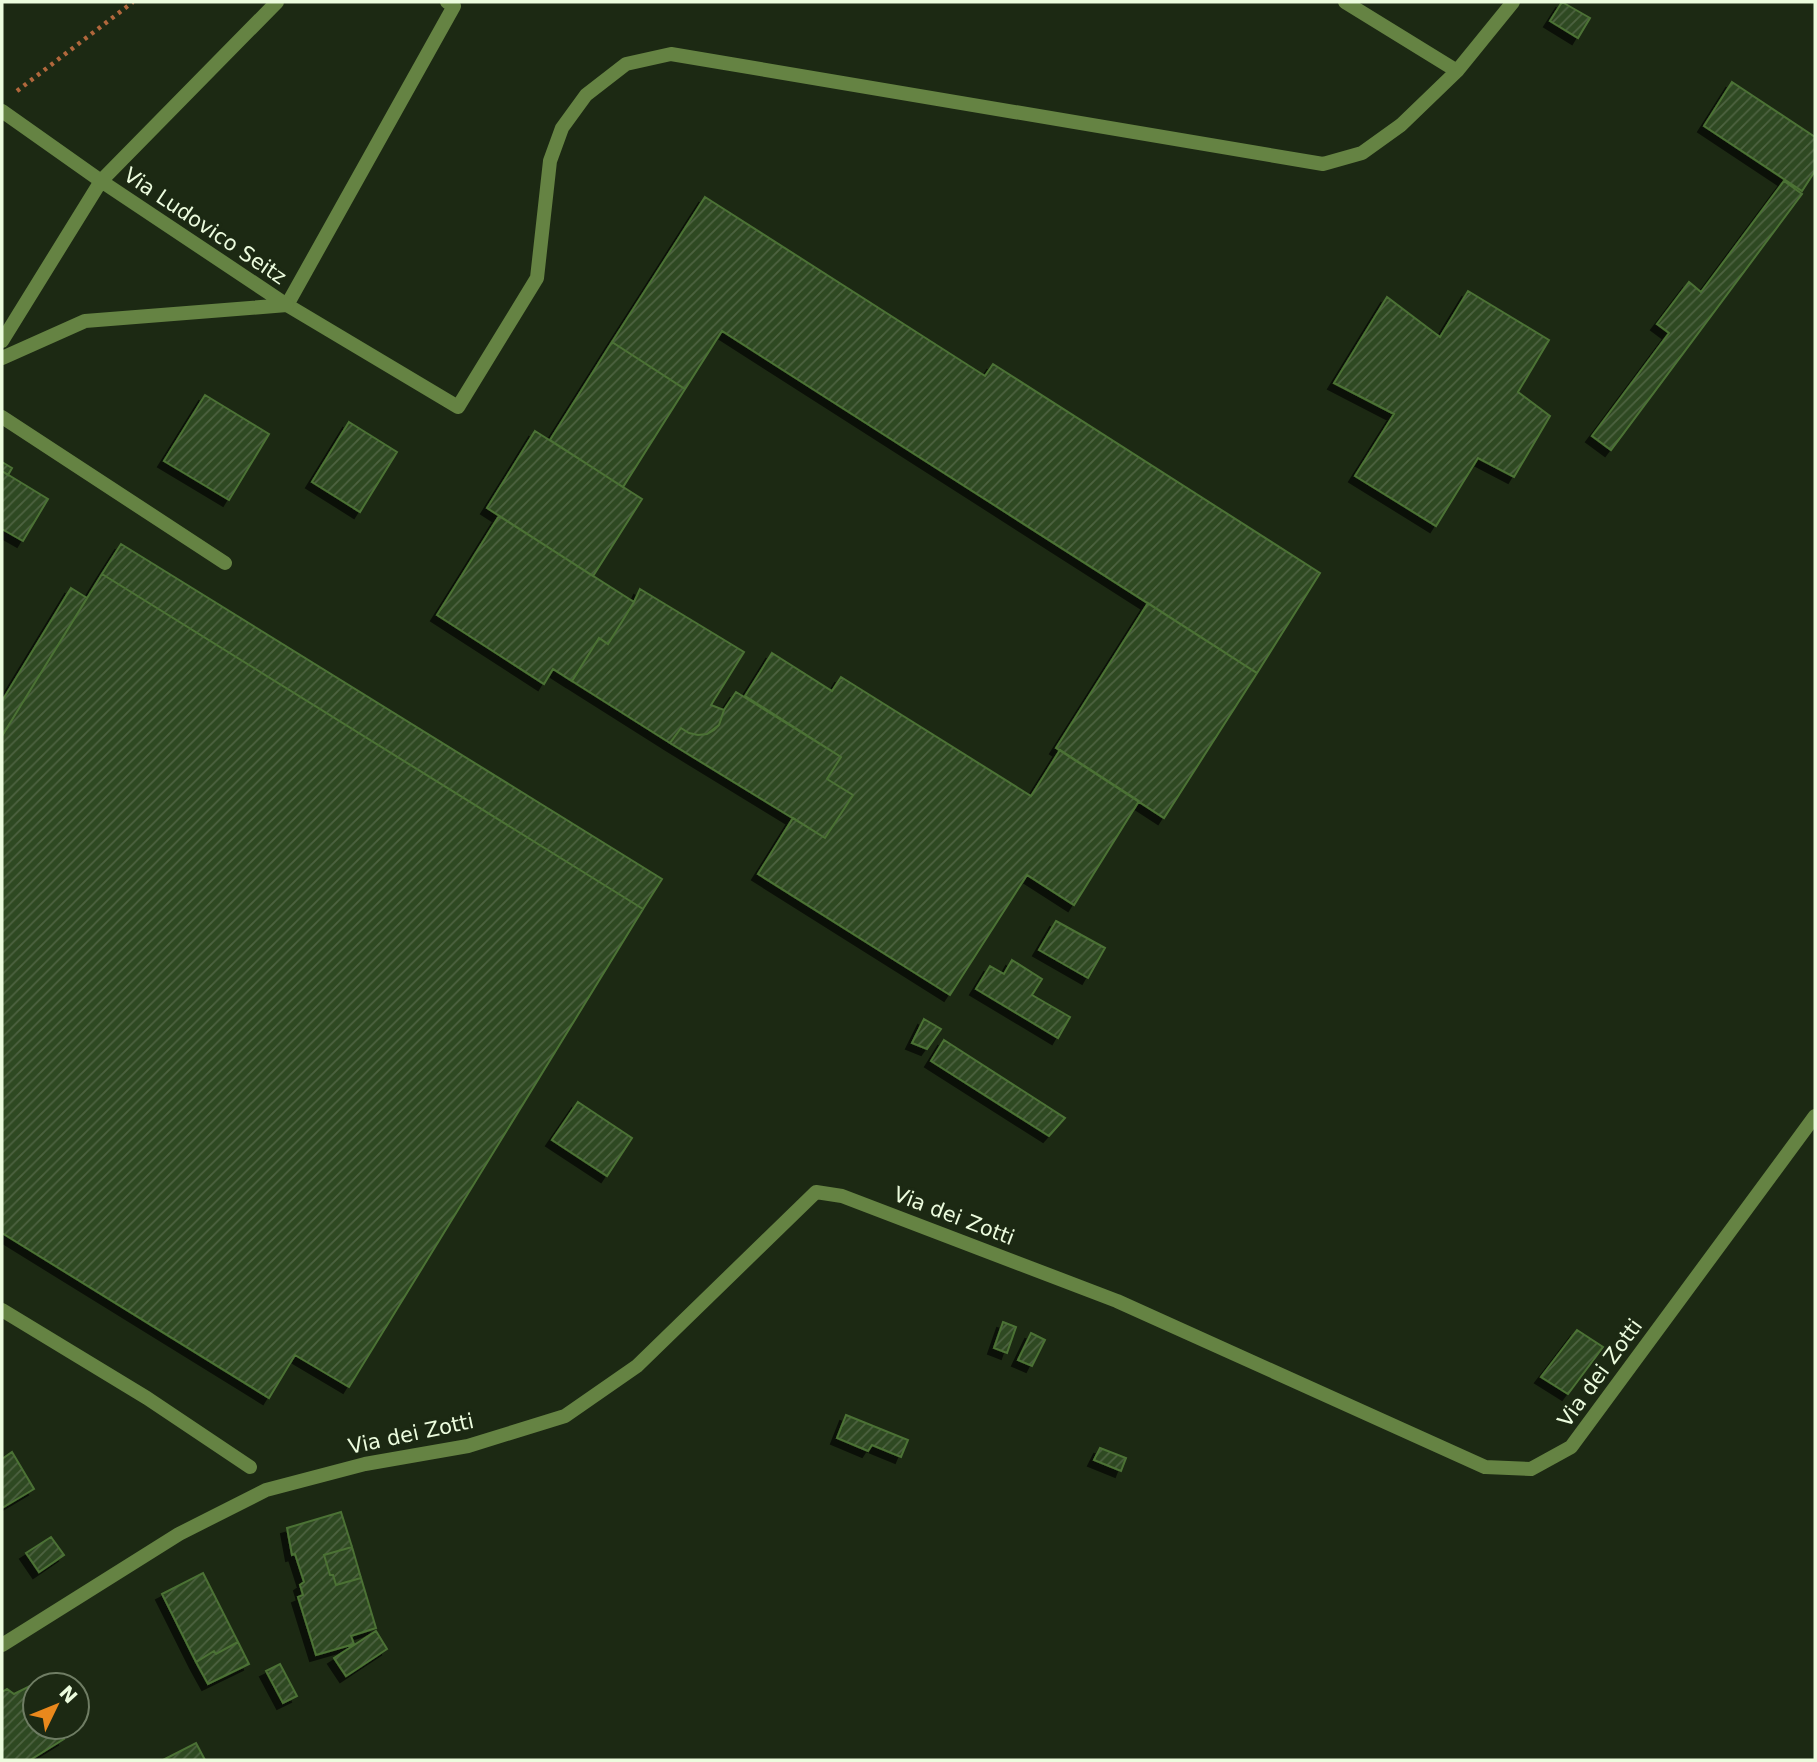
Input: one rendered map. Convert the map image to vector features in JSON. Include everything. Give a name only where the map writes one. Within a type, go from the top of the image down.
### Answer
[{"type":"street","name":"Via Ludovico Seitz","points":[[2,341],[101,181],[278,2]]},
{"type":"street","points":[[447,2],[454,6],[287,305],[458,407],[537,278],[550,161],[562,128],[586,95],[626,64],[671,54],[1323,164],[1362,153],[1401,125],[1457,71],[1514,2]]},
{"type":"street","points":[[1345,2],[1457,71]]},
{"type":"street","name":"Via Ludovico Seitz","points":[[2,111],[101,181],[287,305]]},
{"type":"street","name":"Via Ludovico Seitz","points":[[2,358],[85,321],[287,305]]},
{"type":"street","points":[[2,417],[225,563]]},
{"type":"street","name":"Via dei Zotti","points":[[2,1645],[179,1534],[266,1490],[365,1464],[468,1446],[565,1416],[637,1366],[816,1192],[842,1196],[1117,1301],[1485,1467],[1531,1469],[1572,1447],[1815,1116]]},
{"type":"street","points":[[2,1310],[147,1398],[250,1467]]},
{"type":"path","points":[[12,95],[132,2]]},
{"type":"building","points":[[1562,2],[1590,18],[1578,38],[1550,21]]},
{"type":"building","points":[[1732,82],[1815,137],[1815,171],[1802,191],[1704,126]]},
{"type":"building","points":[[1784,181],[1802,194],[1611,450],[1592,436],[1669,333],[1657,324],[1689,282],[1701,292]]},
{"type":"building","points":[[705,197],[985,376],[993,364],[1320,573],[1257,673],[722,331],[685,389],[612,342]]},
{"type":"building","points":[[1468,291],[1549,340],[1518,392],[1550,416],[1514,477],[1478,458],[1436,526],[1355,476],[1394,414],[1334,383],[1387,297],[1440,337]]},
{"type":"building","points":[[612,342],[685,389],[623,487],[550,440]]},
{"type":"building","points":[[205,395],[269,434],[229,500],[164,461]]},
{"type":"building","points":[[349,422],[397,452],[360,512],[312,482]]},
{"type":"building","points":[[535,431],[642,499],[593,576],[487,508]]},
{"type":"building","points":[[2,462],[12,468],[8,475],[2,471]]},
{"type":"building","points":[[2,471],[48,499],[23,541],[2,529]]},
{"type":"building","points":[[499,516],[634,602],[608,644],[599,638],[572,681],[553,669],[544,684],[437,615]]},
{"type":"building","points":[[121,544],[662,879],[643,909],[102,574]]},
{"type":"building","points":[[102,574],[643,909],[349,1387],[295,1355],[269,1398],[2,1233],[2,736]]},
{"type":"building","points":[[71,588],[87,598],[2,736],[2,701]]},
{"type":"building","points":[[640,589],[744,652],[711,705],[724,710],[719,725],[707,734],[689,733],[681,728],[670,743],[572,681],[599,638],[608,644]]},
{"type":"building","points":[[1148,603],[1257,673],[1164,818],[1056,748]]},
{"type":"building","points":[[772,653],[832,691],[841,677],[1031,796],[1060,750],[1139,801],[1074,905],[1027,875],[950,995],[758,874],[793,818],[825,838],[853,795],[827,779],[841,757],[745,696]]},
{"type":"building","points":[[736,692],[841,757],[827,779],[853,795],[825,838],[670,743],[681,728],[698,735],[714,730]]},
{"type":"building","points":[[1056,921],[1105,948],[1088,978],[1039,950]]},
{"type":"building","points":[[1012,960],[1042,979],[1032,995],[1070,1017],[1058,1038],[976,989],[990,966],[1004,974]]},
{"type":"building","points":[[924,1019],[941,1029],[927,1049],[912,1043]]},
{"type":"building","points":[[944,1040],[1065,1118],[1049,1136],[931,1061]]},
{"type":"building","points":[[578,1102],[632,1138],[607,1176],[552,1140]]},
{"type":"building","points":[[1003,1322],[1016,1327],[1007,1353],[994,1348]]},
{"type":"building","points":[[1577,1330],[1603,1347],[1568,1394],[1541,1377]]},
{"type":"building","points":[[1031,1333],[1045,1340],[1032,1366],[1018,1360]]},
{"type":"building","points":[[846,1415],[908,1440],[901,1457],[872,1445],[868,1451],[837,1438]]},
{"type":"building","points":[[1100,1448],[1126,1458],[1121,1471],[1094,1460]]},
{"type":"building","points":[[12,1452],[34,1489],[2,1508],[2,1459]]},
{"type":"building","points":[[341,1512],[352,1547],[324,1555],[330,1575],[333,1575],[336,1585],[361,1578],[376,1628],[351,1636],[354,1644],[316,1655],[298,1597],[303,1595],[300,1585],[304,1582],[295,1554],[292,1555],[287,1528]]},
{"type":"building","points":[[51,1537],[64,1555],[39,1572],[26,1553]]},
{"type":"building","points":[[352,1547],[361,1578],[336,1585],[324,1555]]},
{"type":"building","points":[[203,1573],[238,1642],[216,1654],[214,1651],[196,1662],[162,1594]]},
{"type":"building","points":[[376,1631],[387,1649],[346,1676],[334,1658]]},
{"type":"building","points":[[238,1642],[249,1664],[208,1684],[196,1662],[214,1651],[216,1654]]},
{"type":"building","points":[[280,1664],[297,1696],[283,1703],[266,1671]]},
{"type":"building","points":[[7,1689],[14,1694],[21,1690],[21,1741],[61,1741],[30,1760],[2,1760],[2,1692]]},
{"type":"building","points":[[196,1743],[205,1760],[163,1760]]}]
